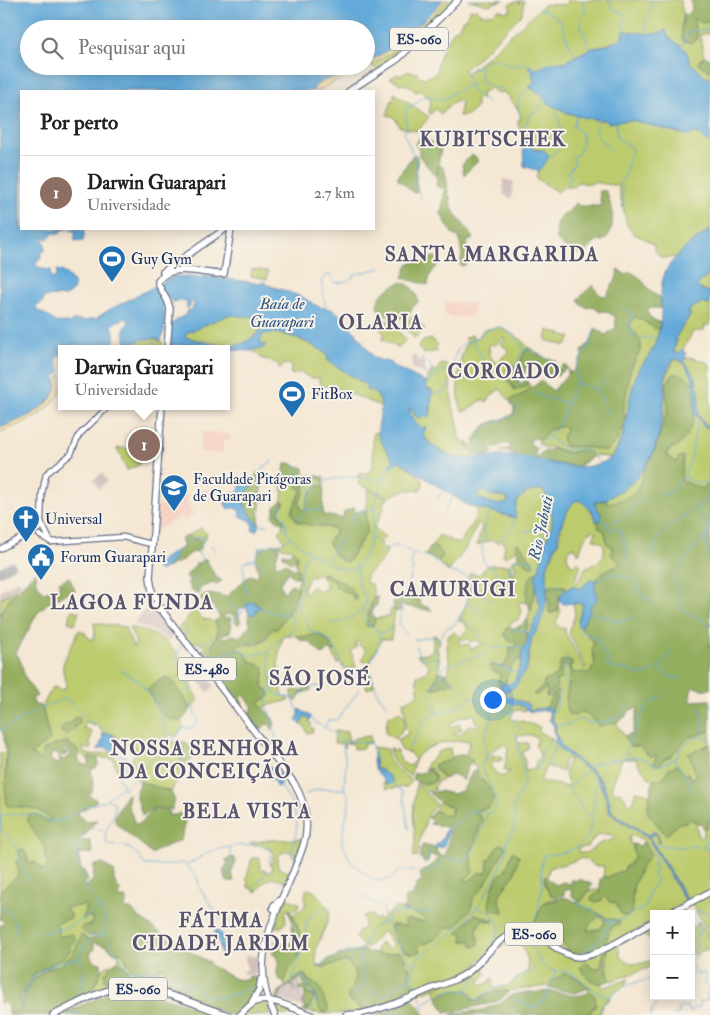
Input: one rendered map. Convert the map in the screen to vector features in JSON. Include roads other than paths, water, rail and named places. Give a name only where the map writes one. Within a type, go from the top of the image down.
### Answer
[{"type":"main road","name":"ES-060","points":[[375,75],[398,59],[458,0]]},
{"type":"main road","name":"ES-060","points":[[352,90],[374,75]]},
{"type":"main road","points":[[166,345],[168,311],[165,298],[156,282],[160,275],[174,268],[224,230]]},
{"type":"main road","points":[[174,268],[224,274],[231,230]]},
{"type":"main road","points":[[105,410],[76,438],[71,454],[46,474],[42,494],[42,530],[53,542],[123,537],[150,544]]},
{"type":"main road","points":[[160,610],[155,608],[156,603],[150,591],[148,577],[162,410]]},
{"type":"main road","points":[[0,549],[27,535],[42,530]]},
{"type":"main road","name":"ES-480","points":[[160,610],[288,778],[300,799],[305,822],[304,839],[262,949],[261,977],[267,1000],[274,1015]]},
{"type":"main road","name":"ES-480","points":[[160,610],[301,794],[307,820],[306,838],[268,933],[262,968],[267,1000]]},
{"type":"main road","points":[[675,910],[710,892]]},
{"type":"main road","name":"ES-060","points":[[346,1015],[390,1006],[458,978],[475,966],[502,940],[515,933],[534,934],[566,954],[581,957],[598,952],[650,923]]},
{"type":"main road","points":[[242,1014],[260,990],[261,977]]},
{"type":"main road","points":[[264,986],[269,996],[278,1003]]},
{"type":"main road","name":"ES-060","points":[[55,1015],[118,988],[153,990],[228,1015]]},
{"type":"main road","name":"ES-060","points":[[55,1015],[106,993],[128,989],[151,992],[221,1015]]},
{"type":"main road","points":[[250,1004],[267,1000],[310,1015]]},
{"type":"water","name":"Baía de Guarapari","points":[[0,0],[443,0],[408,35],[375,58],[375,20],[20,20],[20,75],[342,75],[318,84],[313,90],[20,90],[20,230],[61,230],[60,234],[54,233],[47,239],[41,237],[45,243],[45,251],[41,252],[41,258],[35,265],[42,269],[51,270],[50,275],[53,279],[56,277],[57,270],[63,272],[71,279],[74,286],[74,289],[65,297],[44,297],[43,302],[36,307],[36,310],[57,323],[69,324],[74,320],[89,321],[89,319],[98,319],[98,317],[109,310],[175,276],[200,278],[205,276],[256,283],[265,282],[265,284],[300,296],[319,307],[331,309],[342,316],[348,324],[349,322],[349,325],[355,333],[357,332],[374,358],[391,363],[391,365],[425,382],[425,388],[432,391],[430,416],[428,418],[425,415],[421,418],[417,417],[410,408],[409,410],[418,425],[424,429],[426,427],[423,436],[434,447],[445,454],[465,458],[525,457],[560,465],[583,467],[606,461],[617,450],[624,432],[635,378],[654,348],[657,339],[661,320],[661,288],[665,273],[678,255],[710,230],[710,275],[697,286],[701,290],[710,292],[710,305],[702,303],[691,308],[688,314],[691,314],[677,335],[673,352],[677,354],[682,349],[686,354],[684,361],[695,376],[699,392],[698,415],[708,428],[703,426],[701,420],[695,415],[695,390],[691,374],[682,361],[674,359],[666,375],[663,414],[656,443],[653,453],[644,468],[626,488],[606,500],[595,502],[595,506],[602,515],[599,522],[596,521],[590,509],[578,500],[572,503],[564,517],[558,534],[558,542],[547,567],[545,608],[539,627],[532,638],[526,669],[515,687],[500,694],[528,704],[530,707],[528,709],[530,710],[548,707],[551,709],[551,717],[556,726],[555,731],[562,747],[593,771],[602,782],[614,814],[648,835],[654,832],[658,835],[659,843],[655,833],[649,837],[688,901],[686,902],[648,838],[611,814],[608,810],[607,800],[598,778],[561,750],[555,741],[554,726],[549,720],[548,710],[530,712],[521,706],[504,701],[496,696],[504,682],[507,685],[515,681],[521,664],[522,651],[527,644],[528,636],[541,607],[538,600],[536,575],[540,567],[552,518],[552,513],[547,505],[547,497],[543,490],[537,490],[521,496],[516,505],[516,518],[467,505],[399,461],[391,467],[390,464],[394,460],[382,443],[378,433],[381,408],[378,396],[366,390],[367,386],[363,383],[328,361],[327,354],[297,338],[272,333],[263,334],[260,341],[262,345],[266,345],[262,349],[256,348],[254,351],[230,350],[230,346],[246,342],[263,327],[262,322],[256,317],[228,315],[186,333],[185,337],[217,345],[170,345],[171,322],[176,323],[176,320],[187,314],[187,311],[193,309],[194,302],[191,301],[190,307],[187,308],[186,300],[172,302],[167,297],[163,299],[165,326],[161,341],[155,338],[138,340],[136,345],[126,345],[124,329],[129,322],[127,318],[117,321],[112,326],[114,331],[113,345],[58,345],[56,359],[58,373],[54,378],[57,386],[53,394],[48,401],[33,413],[0,428]],"holes":[[[484,491],[490,495],[507,497],[508,502],[500,505],[478,498],[475,495]]]},
{"type":"water","points":[[666,30],[668,37],[686,50],[690,63],[710,80],[710,141],[706,141],[699,134],[693,133],[690,136],[631,120],[608,123],[605,120],[585,118],[550,105],[539,92],[529,88],[535,80],[532,78],[533,73],[529,65],[535,69],[550,63],[564,62],[590,49],[619,40],[623,37],[624,31],[651,34]]},
{"type":"water","points":[[524,138],[533,149],[538,151],[542,149],[549,155],[547,161],[538,171],[524,166]]},
{"type":"water","points":[[71,230],[85,230],[83,241],[74,240],[76,232]]},
{"type":"water","points":[[245,480],[252,483],[244,502],[245,507],[259,525],[256,531],[252,529],[251,521],[240,516],[239,510],[234,508],[228,509],[225,504],[226,497],[236,493]]},
{"type":"water","points":[[176,551],[173,560],[168,565],[160,571],[156,568],[162,560]]},
{"type":"water","points":[[590,580],[597,580],[594,587],[597,594],[596,601],[592,604],[581,628],[577,624],[583,604],[563,604],[559,599],[572,586],[580,589]]},
{"type":"water","points":[[249,602],[254,602],[261,608],[257,609],[255,614],[249,614],[246,606]]},
{"type":"water","points":[[299,709],[312,717],[310,719],[304,717],[301,725],[296,720],[299,715]]},
{"type":"water","points":[[105,733],[112,734],[117,738],[116,748],[111,751],[105,747],[98,750]]},
{"type":"water","points":[[375,758],[376,769],[389,776],[393,780],[392,783],[388,785],[375,770],[373,759]]},
{"type":"water","points":[[269,767],[274,769],[282,781],[280,786],[276,787],[274,780],[268,776],[267,772],[271,775],[273,773],[268,769]]},
{"type":"water","points":[[446,829],[449,830],[443,848],[435,846],[443,838]]},
{"type":"water","points":[[216,929],[223,941],[224,955],[221,956],[219,943],[214,935]]},
{"type":"waterway","points":[[583,0],[586,13],[581,21],[581,27],[590,48]]},
{"type":"waterway","points":[[610,0],[610,4],[615,10],[626,14],[623,24],[627,32]]},
{"type":"waterway","points":[[648,34],[645,21],[649,16],[652,0]]},
{"type":"waterway","points":[[540,9],[547,11],[561,21],[567,39],[576,56]]},
{"type":"waterway","points":[[681,47],[689,32],[710,29]]},
{"type":"waterway","points":[[488,103],[473,92],[466,74],[489,59],[511,66],[525,64],[534,69]]},
{"type":"waterway","points":[[537,70],[551,63],[559,62]]},
{"type":"waterway","points":[[480,67],[480,82],[502,89]]},
{"type":"waterway","points":[[520,117],[518,105],[520,98],[532,84],[534,85]]},
{"type":"waterway","points":[[421,199],[420,194],[413,186],[416,165],[404,134],[407,127],[406,107],[413,107],[421,98],[427,96],[444,99],[470,85]]},
{"type":"waterway","points":[[523,131],[524,124],[528,122],[528,116],[540,108],[545,97]]},
{"type":"waterway","points":[[548,155],[551,156],[554,153],[561,137],[557,109]]},
{"type":"waterway","points":[[567,187],[571,177],[568,173],[575,162],[572,157],[579,153],[582,144],[582,134],[573,125],[577,116]]},
{"type":"waterway","points":[[598,119],[597,135],[610,149]]},
{"type":"waterway","points":[[616,122],[617,138],[632,150],[626,174],[619,184],[622,188],[624,207]]},
{"type":"waterway","points":[[326,308],[321,281],[326,275],[331,275],[336,283],[348,281],[356,274],[381,268]]},
{"type":"waterway","points":[[621,308],[632,313],[628,329],[637,338],[657,338]]},
{"type":"waterway","points":[[426,385],[428,385],[432,378],[436,377],[438,372],[451,367],[457,351],[462,345],[492,329],[501,327],[514,335],[524,349]]},
{"type":"waterway","points":[[531,460],[535,451],[555,430],[562,418],[577,383],[577,365],[587,349],[594,331]]},
{"type":"waterway","points":[[471,339],[484,360]]},
{"type":"waterway","points":[[524,349],[537,352],[550,361],[554,370]]},
{"type":"waterway","points":[[520,384],[515,366],[523,350]]},
{"type":"waterway","points":[[422,358],[427,383]]},
{"type":"waterway","points":[[429,363],[432,369],[432,376]]},
{"type":"waterway","points":[[431,394],[445,392],[452,379],[467,380]]},
{"type":"waterway","points":[[597,391],[604,380]]},
{"type":"waterway","points":[[577,383],[598,392],[606,413]]},
{"type":"waterway","points":[[534,393],[566,403]]},
{"type":"waterway","points":[[481,458],[479,450],[481,447],[481,435],[484,429],[495,422],[513,415],[517,411],[518,404]]},
{"type":"waterway","points":[[652,497],[671,492],[679,481],[685,477],[685,472],[690,463],[698,417]]},
{"type":"waterway","points":[[548,437],[566,450],[587,450],[600,463]]},
{"type":"waterway","points":[[252,482],[272,461]]},
{"type":"waterway","points":[[292,463],[310,490]]},
{"type":"waterway","points":[[282,505],[279,512],[285,520],[288,533],[293,540],[328,562],[351,570],[365,554],[369,545],[378,494],[391,465]]},
{"type":"waterway","points":[[298,518],[305,513],[309,494],[316,486],[322,483],[347,477],[384,479]]},
{"type":"waterway","points":[[685,478],[699,484],[710,481]]},
{"type":"waterway","points":[[437,499],[444,489]]},
{"type":"waterway","points":[[651,556],[663,532],[675,521],[698,506],[707,496],[710,489]]},
{"type":"waterway","points":[[445,511],[453,496]]},
{"type":"waterway","points":[[605,522],[611,523],[622,519],[643,498]]},
{"type":"waterway","points":[[701,506],[701,516],[710,528]]},
{"type":"waterway","points":[[351,522],[353,514],[376,507]]},
{"type":"waterway","points":[[307,509],[322,511]]},
{"type":"waterway","points":[[490,512],[483,530],[485,536],[482,542],[483,560],[496,573],[495,587]]},
{"type":"waterway","points":[[600,518],[609,530],[616,528],[621,531],[627,555],[626,562]]},
{"type":"waterway","points":[[500,540],[513,527],[514,519]]},
{"type":"waterway","points":[[259,525],[268,525]]},
{"type":"waterway","points":[[707,525],[706,549],[710,557]]},
{"type":"waterway","name":"Rio Jabuti","points":[[524,531],[534,530],[541,532],[545,542]]},
{"type":"waterway","points":[[176,552],[192,539],[200,536],[215,550]]},
{"type":"waterway","points":[[201,536],[201,544],[198,551],[202,560],[201,564]]},
{"type":"waterway","points":[[255,559],[260,547],[266,548],[274,543],[279,545],[291,537]]},
{"type":"waterway","points":[[328,560],[333,549],[344,537]]},
{"type":"waterway","points":[[705,537],[682,562],[674,580],[682,609],[701,618],[703,622],[710,626]]},
{"type":"waterway","points":[[371,538],[379,542],[383,549],[388,550],[393,546],[399,546],[413,553],[426,556],[449,571],[469,578],[470,591],[466,604],[460,617],[452,627],[447,627],[443,632],[437,648],[437,664],[457,687]]},
{"type":"waterway","points":[[218,656],[238,648],[250,656],[269,651],[292,630],[293,623],[290,613],[302,593],[300,573],[305,557],[310,554]]},
{"type":"waterway","points":[[406,634],[401,629],[399,623],[406,590],[413,569],[411,566],[413,554]]},
{"type":"waterway","name":"Rio Jabuti","points":[[509,585],[510,564],[514,561],[525,559],[542,566]]},
{"type":"waterway","points":[[246,595],[243,564],[249,560],[254,560]]},
{"type":"waterway","points":[[255,560],[264,568]]},
{"type":"waterway","points":[[330,623],[340,622],[351,617],[365,606],[366,599],[358,580],[358,566]]},
{"type":"waterway","points":[[195,573],[194,582],[200,593]]},
{"type":"waterway","points":[[594,584],[608,574],[632,577],[643,597],[652,602]]},
{"type":"waterway","points":[[546,585],[559,585],[564,593]]},
{"type":"waterway","points":[[470,591],[481,593],[492,601]]},
{"type":"waterway","points":[[298,601],[298,609],[306,617],[310,631],[321,634],[330,641],[338,653],[342,667],[349,670]]},
{"type":"waterway","points":[[231,603],[239,612]]},
{"type":"waterway","points":[[467,604],[474,606],[483,615]]},
{"type":"waterway","points":[[233,623],[246,606]]},
{"type":"waterway","points":[[259,608],[278,614],[289,614]]},
{"type":"waterway","points":[[362,609],[366,623],[380,632],[380,642],[368,668],[377,693],[386,706]]},
{"type":"waterway","points":[[588,611],[597,615],[607,616],[617,622],[633,618]]},
{"type":"waterway","points":[[460,618],[482,638]]},
{"type":"waterway","points":[[184,635],[187,633],[185,625]]},
{"type":"waterway","points":[[579,626],[582,632],[598,639],[601,649],[607,657],[607,665],[614,668],[629,670],[638,674],[649,673],[658,668],[672,651]]},
{"type":"waterway","points":[[381,633],[385,633],[391,628]]},
{"type":"waterway","points":[[512,629],[524,631],[531,635]]},
{"type":"waterway","points":[[192,646],[204,644],[212,635]]},
{"type":"waterway","points":[[415,640],[428,637],[437,638]]},
{"type":"waterway","points":[[178,652],[181,647],[179,640]]},
{"type":"waterway","points":[[416,647],[421,658],[436,658]]},
{"type":"waterway","points":[[490,648],[524,648]]},
{"type":"waterway","points":[[269,652],[271,685],[266,706],[275,732],[278,759]]},
{"type":"waterway","points":[[178,653],[176,657],[189,688],[195,715]]},
{"type":"waterway","points":[[442,668],[463,660],[485,655]]},
{"type":"waterway","points":[[551,715],[557,707],[558,696],[566,688],[565,675],[568,655]]},
{"type":"waterway","points":[[493,664],[518,673]]},
{"type":"waterway","points":[[660,668],[667,675],[681,679]]},
{"type":"waterway","points":[[122,670],[141,683],[145,690],[151,693],[169,739]]},
{"type":"waterway","points":[[433,687],[443,673]]},
{"type":"waterway","points":[[272,686],[275,694],[292,698]]},
{"type":"waterway","points":[[294,698],[308,688],[324,687]]},
{"type":"waterway","points":[[326,726],[328,720],[336,720],[338,718],[360,689]]},
{"type":"waterway","points":[[430,694],[433,696],[437,713]]},
{"type":"waterway","points":[[625,758],[643,712],[646,707],[662,696]]},
{"type":"waterway","points":[[409,748],[426,718],[430,715],[455,709],[472,697],[491,707],[512,713]]},
{"type":"waterway","points":[[59,700],[66,698],[88,720],[100,727],[105,734]]},
{"type":"waterway","points":[[293,699],[299,711]]},
{"type":"waterway","points":[[0,730],[58,701]]},
{"type":"waterway","points":[[419,992],[413,979],[413,968],[419,957],[439,944],[463,924],[483,899],[500,867],[506,852],[507,842],[514,829],[513,808],[524,782],[524,776],[516,733],[520,728],[511,717],[513,702]]},
{"type":"waterway","points":[[555,725],[569,725],[580,718],[592,723],[609,721],[621,716],[627,706]]},
{"type":"waterway","points":[[698,706],[703,717],[703,736]]},
{"type":"waterway","points":[[448,830],[449,826],[460,821],[469,811],[489,813],[494,810],[496,805],[496,799],[481,767],[485,758],[485,735],[492,718],[490,707]]},
{"type":"waterway","points":[[0,815],[35,814],[49,821],[60,821],[84,807],[104,801],[121,788],[124,789],[166,742],[177,736],[184,728],[192,728],[199,720],[196,716]]},
{"type":"waterway","points":[[311,717],[316,723],[337,735],[343,744],[346,764],[344,788],[349,796],[349,806],[343,829],[342,844],[351,862],[369,877],[379,881],[390,879],[399,871],[415,871]]},
{"type":"waterway","points":[[586,767],[613,759],[629,757],[641,758],[660,766],[677,757],[679,751],[694,738],[703,737],[710,740]]},
{"type":"waterway","points":[[534,770],[539,768],[543,747],[550,740],[556,741]]},
{"type":"waterway","points":[[342,741],[370,742],[374,751],[374,758]]},
{"type":"waterway","points":[[551,766],[548,763],[558,744]]},
{"type":"waterway","points":[[114,751],[117,755],[125,756],[125,769],[118,777],[123,785],[122,787]]},
{"type":"waterway","points":[[674,759],[688,780],[690,791]]},
{"type":"waterway","points":[[587,769],[569,789],[570,793],[577,798],[579,805],[586,815],[591,817]]},
{"type":"waterway","points":[[536,917],[542,890],[541,866],[544,855],[569,851],[580,845],[588,835],[597,781],[593,773]]},
{"type":"waterway","points":[[391,782],[403,792],[409,829]]},
{"type":"waterway","points":[[280,785],[296,816],[297,830],[292,847],[292,857]]},
{"type":"waterway","points":[[304,795],[318,789],[344,789]]},
{"type":"waterway","points":[[107,800],[114,802],[115,808],[106,833],[108,845],[129,848],[137,854],[145,865],[184,863],[198,879],[199,887],[220,918],[230,922]]},
{"type":"waterway","points":[[422,873],[431,871],[445,860],[469,857],[479,839],[487,814]]},
{"type":"waterway","points":[[1,816],[1,830],[9,836],[29,880]]},
{"type":"waterway","points":[[104,830],[91,829],[79,841],[76,852],[79,869],[85,877],[89,891],[104,915],[104,934]]},
{"type":"waterway","points":[[704,847],[710,831]]},
{"type":"waterway","points":[[187,865],[209,852],[241,845],[260,845],[272,850],[269,862]]},
{"type":"waterway","points":[[424,863],[432,847],[437,846]]},
{"type":"waterway","points":[[655,846],[699,846],[710,850]]},
{"type":"waterway","points":[[229,878],[230,848]]},
{"type":"waterway","points":[[578,955],[602,937],[607,927],[615,921],[623,920],[632,913],[645,908],[650,890],[657,880],[653,875],[656,868],[652,864],[657,862],[653,855],[657,851]]},
{"type":"waterway","points":[[252,889],[268,871]]},
{"type":"waterway","points":[[362,896],[384,908],[383,922]]},
{"type":"waterway","points":[[576,903],[613,922]]},
{"type":"waterway","points":[[477,907],[494,916],[500,927],[491,946]]},
{"type":"waterway","points":[[0,908],[12,916],[20,936]]},
{"type":"waterway","points":[[42,932],[66,928],[100,908]]},
{"type":"waterway","points":[[299,962],[307,921],[315,912],[329,908]]},
{"type":"waterway","points":[[413,966],[402,952],[387,923],[388,918],[393,912],[429,912]]},
{"type":"waterway","points":[[697,912],[710,915]]},
{"type":"waterway","points":[[695,958],[696,954],[692,951],[698,947],[695,941],[698,938],[696,934],[700,933],[698,921]]},
{"type":"waterway","points":[[350,998],[364,986],[359,953],[368,933],[373,927],[386,922]]},
{"type":"waterway","points":[[235,923],[251,923]]},
{"type":"waterway","points":[[104,934],[122,963],[129,970],[157,972],[174,977],[180,983],[191,984],[210,997],[221,997],[238,993],[255,986]]},
{"type":"waterway","points":[[19,1015],[24,993],[38,972],[59,962],[77,959],[90,936],[99,937],[103,935]]},
{"type":"waterway","points":[[523,941],[535,950],[541,962],[548,969],[571,973],[596,992],[610,998]]},
{"type":"waterway","points":[[318,966],[340,954],[359,953]]},
{"type":"waterway","points":[[76,1000],[84,977],[80,958]]},
{"type":"waterway","points":[[514,984],[515,979],[533,970],[540,961]]},
{"type":"waterway","points":[[298,963],[291,980],[301,976]]},
{"type":"waterway","points":[[466,991],[476,978],[479,966]]},
{"type":"waterway","points":[[512,998],[530,1007],[539,1006],[546,997],[555,971]]},
{"type":"waterway","points":[[675,1015],[679,1013],[679,1008],[687,1006],[688,1011],[692,1012],[693,1008],[698,1008],[699,1002],[709,1000],[706,994],[709,990],[704,983],[704,972],[701,972],[698,976],[697,972],[695,972]]},
{"type":"waterway","points":[[302,976],[316,1000],[315,1005],[307,1012]]},
{"type":"waterway","points":[[372,991],[383,997],[412,976]]},
{"type":"waterway","points":[[598,1015],[601,1011],[601,1005],[616,991],[650,979]]},
{"type":"waterway","points":[[424,1003],[454,989],[466,991],[477,1000],[493,988],[503,987]]},
{"type":"waterway","points":[[420,996],[424,1011]]},
{"type":"waterway","points":[[651,1015],[652,1010],[659,1000]]},
{"type":"waterway","points":[[257,1009],[258,1015]]},
{"type":"waterway","points":[[486,1015],[494,1009]]},
{"type":"waterway","points":[[69,1015],[75,1012],[78,1012],[79,1015]]},
{"type":"waterway","points":[[131,1015],[136,1012],[146,1015]]},
{"type":"waterway","points":[[393,1015],[400,1013],[407,1015]]},
{"type":"place","name":"Guy Gym","points":[[112,283]]},
{"type":"place","name":"FitBox","points":[[292,418]]},
{"type":"place","name":"Darwin Guarapari","points":[[144,445]]},
{"type":"place","name":"Faculdade Pitágoras de Guarapari","points":[[174,512]]},
{"type":"place","name":"Universal","points":[[26,543]]},
{"type":"place","name":"Forum Guarapari","points":[[41,581]]},
{"type":"district","name":"KUBITSCHEK","points":[[493,139]]},
{"type":"district","name":"SANTA MARGARIDA","points":[[492,254]]},
{"type":"district","name":"OLARIA","points":[[381,322]]},
{"type":"district","name":"COROADO","points":[[504,371]]},
{"type":"district","name":"CAMURUGI","points":[[453,589]]},
{"type":"district","name":"LAGOA FUNDA","points":[[132,602]]},
{"type":"district","name":"SÃO JOSÉ","points":[[320,678]]},
{"type":"district","name":"NOSSA SENHORA DA CONCEIÇÃO","points":[[205,760]]},
{"type":"district","name":"BELA VISTA","points":[[247,811]]},
{"type":"district","name":"FÁTIMA CIDADE JARDIM","points":[[221,932]]}]
